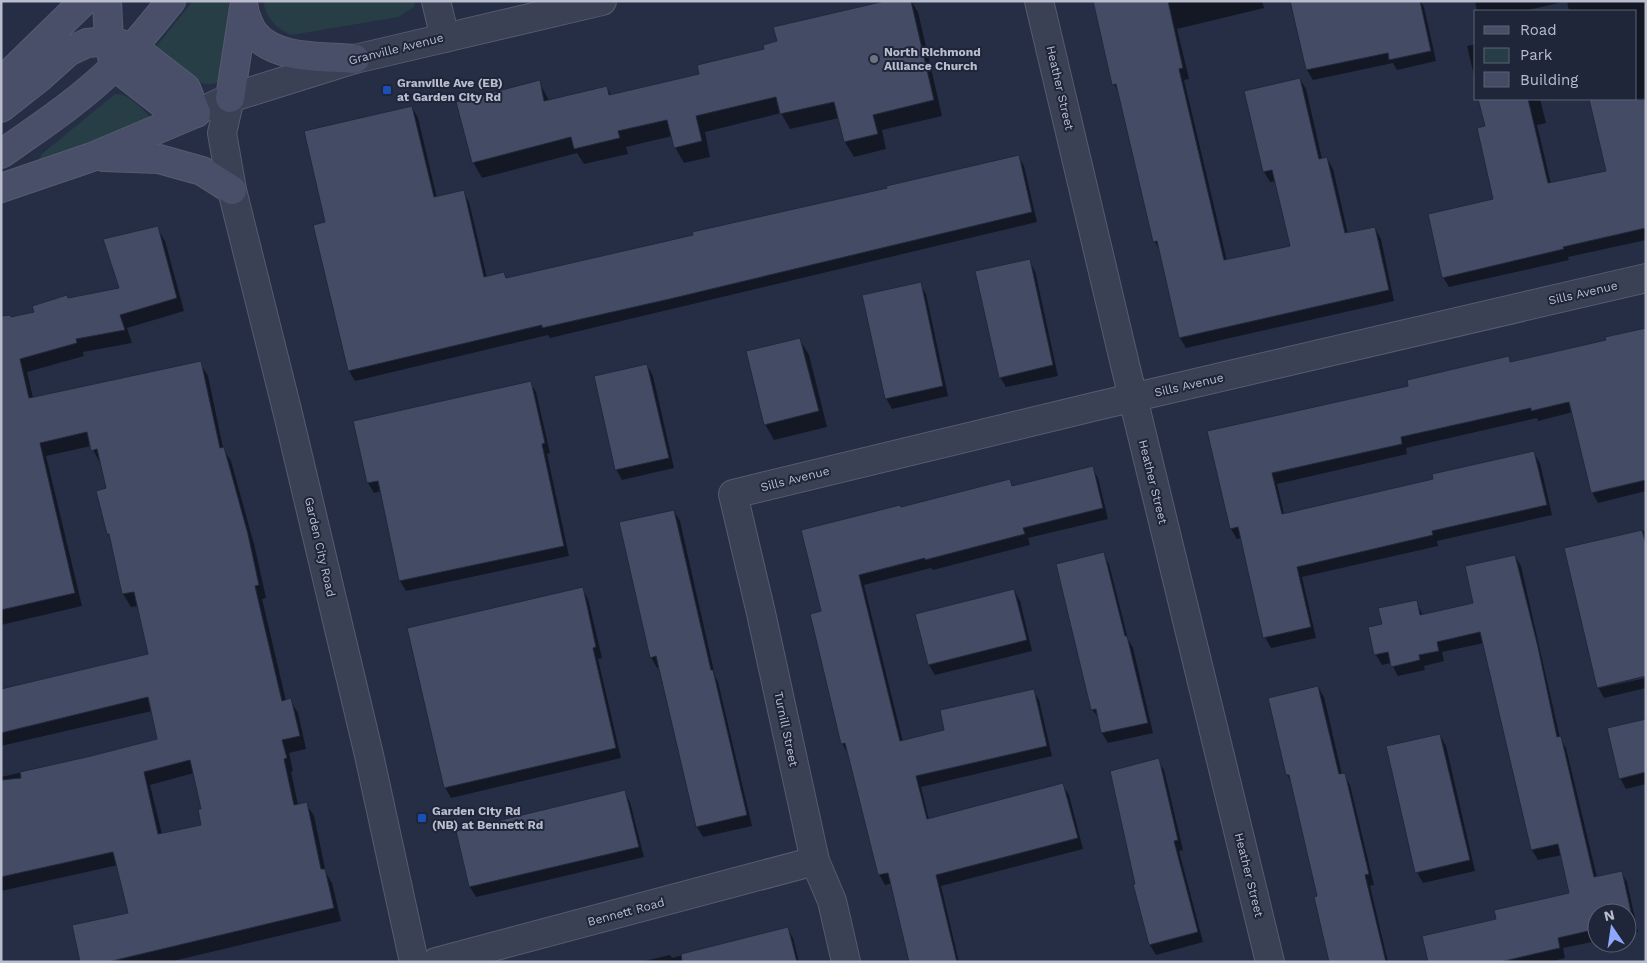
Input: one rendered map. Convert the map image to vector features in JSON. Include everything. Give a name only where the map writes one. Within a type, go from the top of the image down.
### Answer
[{"type":"main road","points":[[1,82],[84,1]]},
{"type":"main road","points":[[107,1],[119,51],[163,104],[196,113]]},
{"type":"main road","points":[[1,154],[39,128],[171,1]]},
{"type":"main road","points":[[244,6],[254,34],[268,46],[284,53],[355,59]]},
{"type":"main road","points":[[230,98],[244,6]]},
{"type":"main road","points":[[1,108],[68,52],[87,43],[119,51]]},
{"type":"main road","points":[[1,188],[92,157],[196,113]]},
{"type":"main road","points":[[92,157],[159,158],[202,170],[232,190]]},
{"type":"street","points":[[436,1],[445,38]]},
{"type":"street","name":"Granville Avenue","points":[[196,113],[230,98],[355,59],[602,1]]},
{"type":"street","name":"Heather Street","points":[[1039,1],[1270,962]]},
{"type":"street","name":"Garden City Road","points":[[230,98],[222,133],[232,190],[288,414],[369,755],[414,962]]},
{"type":"street","points":[[196,113],[222,133]]},
{"type":"street","name":"Sills Avenue","points":[[733,494],[1646,278]]},
{"type":"street","name":"Turnill Street","points":[[733,494],[815,861],[832,901],[846,962]]},
{"type":"street","name":"Bennett Road","points":[[436,962],[815,861]]},
{"type":"green space","points":[[193,1],[233,1],[223,80],[214,84],[198,82],[155,48]]},
{"type":"green space","points":[[263,1],[415,1],[414,7],[398,17],[291,35],[273,22],[264,7]]},
{"type":"green space","points":[[115,94],[125,96],[135,102],[151,118],[151,122],[41,161],[39,159],[42,154]]},
{"type":"building","points":[[885,1],[911,1],[934,100],[873,115],[878,134],[844,142],[834,102],[780,114],[776,97],[696,116],[702,141],[674,148],[667,120],[618,131],[620,138],[574,149],[571,137],[472,163],[456,102],[540,80],[544,101],[607,86],[609,95],[699,74],[697,65],[764,49],[763,45],[777,41],[773,27]]},
{"type":"building","points":[[1093,1],[1168,1],[1183,68],[1179,69],[1224,260],[1290,246],[1272,170],[1263,172],[1244,91],[1300,78],[1319,159],[1327,157],[1345,233],[1375,227],[1389,290],[1179,338],[1157,241],[1153,242],[1116,84],[1112,85]]},
{"type":"building","points":[[1290,1],[1420,1],[1431,51],[1389,60],[1388,53],[1306,70]]},
{"type":"building","points":[[1646,99],[1646,228],[1442,278],[1428,214],[1493,199],[1477,128],[1485,126],[1478,100],[1528,100],[1548,183],[1606,171],[1589,100]]},
{"type":"building","points":[[412,106],[434,197],[464,190],[484,277],[504,272],[506,278],[693,235],[692,232],[887,188],[886,186],[1019,155],[1032,212],[674,298],[542,328],[542,325],[348,371],[313,225],[325,222],[304,131]]},
{"type":"building","points":[[158,226],[177,298],[120,315],[125,330],[76,339],[77,343],[20,359],[29,398],[201,361],[220,448],[224,447],[248,534],[259,585],[255,586],[282,701],[291,698],[300,736],[282,740],[287,758],[284,759],[294,805],[307,802],[321,869],[325,869],[334,908],[108,962],[80,962],[72,925],[128,913],[113,852],[1,877],[1,780],[21,778],[20,772],[157,739],[148,697],[1,733],[1,689],[148,654],[134,592],[122,594],[109,534],[107,534],[96,491],[106,488],[97,449],[91,451],[87,432],[40,443],[75,593],[1,610],[1,316],[10,315],[11,317],[34,312],[32,306],[67,295],[68,298],[119,288],[103,239]],"holes":[[[190,760],[201,809],[198,809],[201,825],[158,834],[144,772]]]},
{"type":"building","points":[[1030,259],[1053,365],[999,378],[975,271]]},
{"type":"building","points":[[921,282],[943,386],[885,399],[862,295]]},
{"type":"building","points":[[1646,328],[1646,480],[1591,493],[1569,402],[1531,411],[1531,408],[1401,437],[1402,444],[1272,473],[1282,514],[1433,479],[1432,474],[1534,451],[1547,505],[1432,531],[1433,535],[1297,567],[1311,627],[1263,638],[1238,527],[1230,529],[1207,431],[1408,386],[1407,380],[1509,356],[1510,362],[1606,340],[1605,337]]},
{"type":"building","points":[[800,338],[819,411],[764,425],[746,351]]},
{"type":"building","points":[[647,364],[669,458],[615,470],[594,376]]},
{"type":"building","points":[[531,381],[545,443],[542,444],[564,546],[399,581],[378,481],[367,483],[353,421]]},
{"type":"building","points":[[1093,466],[1103,508],[1023,528],[1025,534],[859,575],[900,741],[944,730],[940,710],[1034,689],[1047,746],[916,776],[927,819],[1063,783],[1078,838],[936,875],[957,962],[909,962],[888,873],[878,875],[845,743],[841,744],[810,614],[821,611],[801,530],[1010,479],[1012,486]]},
{"type":"building","points":[[674,510],[747,815],[696,827],[656,656],[650,658],[619,522]]},
{"type":"building","points":[[1642,530],[1646,545],[1646,676],[1597,688],[1564,548]]},
{"type":"building","points":[[1104,552],[1148,723],[1101,733],[1096,709],[1091,710],[1056,564]]},
{"type":"building","points":[[1515,555],[1538,647],[1557,737],[1561,736],[1594,877],[1622,871],[1629,903],[1587,903],[1587,931],[1558,938],[1560,948],[1500,962],[1428,962],[1422,936],[1496,919],[1494,910],[1569,893],[1558,844],[1531,850],[1480,632],[1437,642],[1439,651],[1419,655],[1420,660],[1391,667],[1388,652],[1374,655],[1368,627],[1382,624],[1378,608],[1417,600],[1420,615],[1473,603],[1465,566]]},
{"type":"building","points":[[583,587],[596,647],[593,648],[616,748],[444,788],[407,628]]},
{"type":"building","points":[[1014,589],[1027,640],[928,665],[915,614]]},
{"type":"building","points":[[1318,686],[1339,774],[1345,773],[1369,874],[1365,875],[1386,962],[1329,962],[1314,897],[1317,896],[1289,775],[1286,775],[1268,698]]},
{"type":"building","points":[[1646,719],[1646,772],[1619,779],[1607,728]]},
{"type":"building","points":[[1440,734],[1470,860],[1415,873],[1386,746]]},
{"type":"building","points":[[1159,758],[1178,840],[1174,841],[1198,932],[1149,945],[1133,884],[1135,884],[1110,771]]},
{"type":"building","points":[[625,790],[639,847],[469,887],[456,831]]},
{"type":"building","points":[[788,927],[797,962],[682,962],[681,954]]},
{"type":"place","name":"North Richmond Alliance Church","points":[[874,59]]},
{"type":"place","name":"Granville Ave (EB) at Garden City Rd","points":[[387,90]]},
{"type":"place","name":"Garden City Rd (NB) at Bennett Rd","points":[[422,818]]}]
